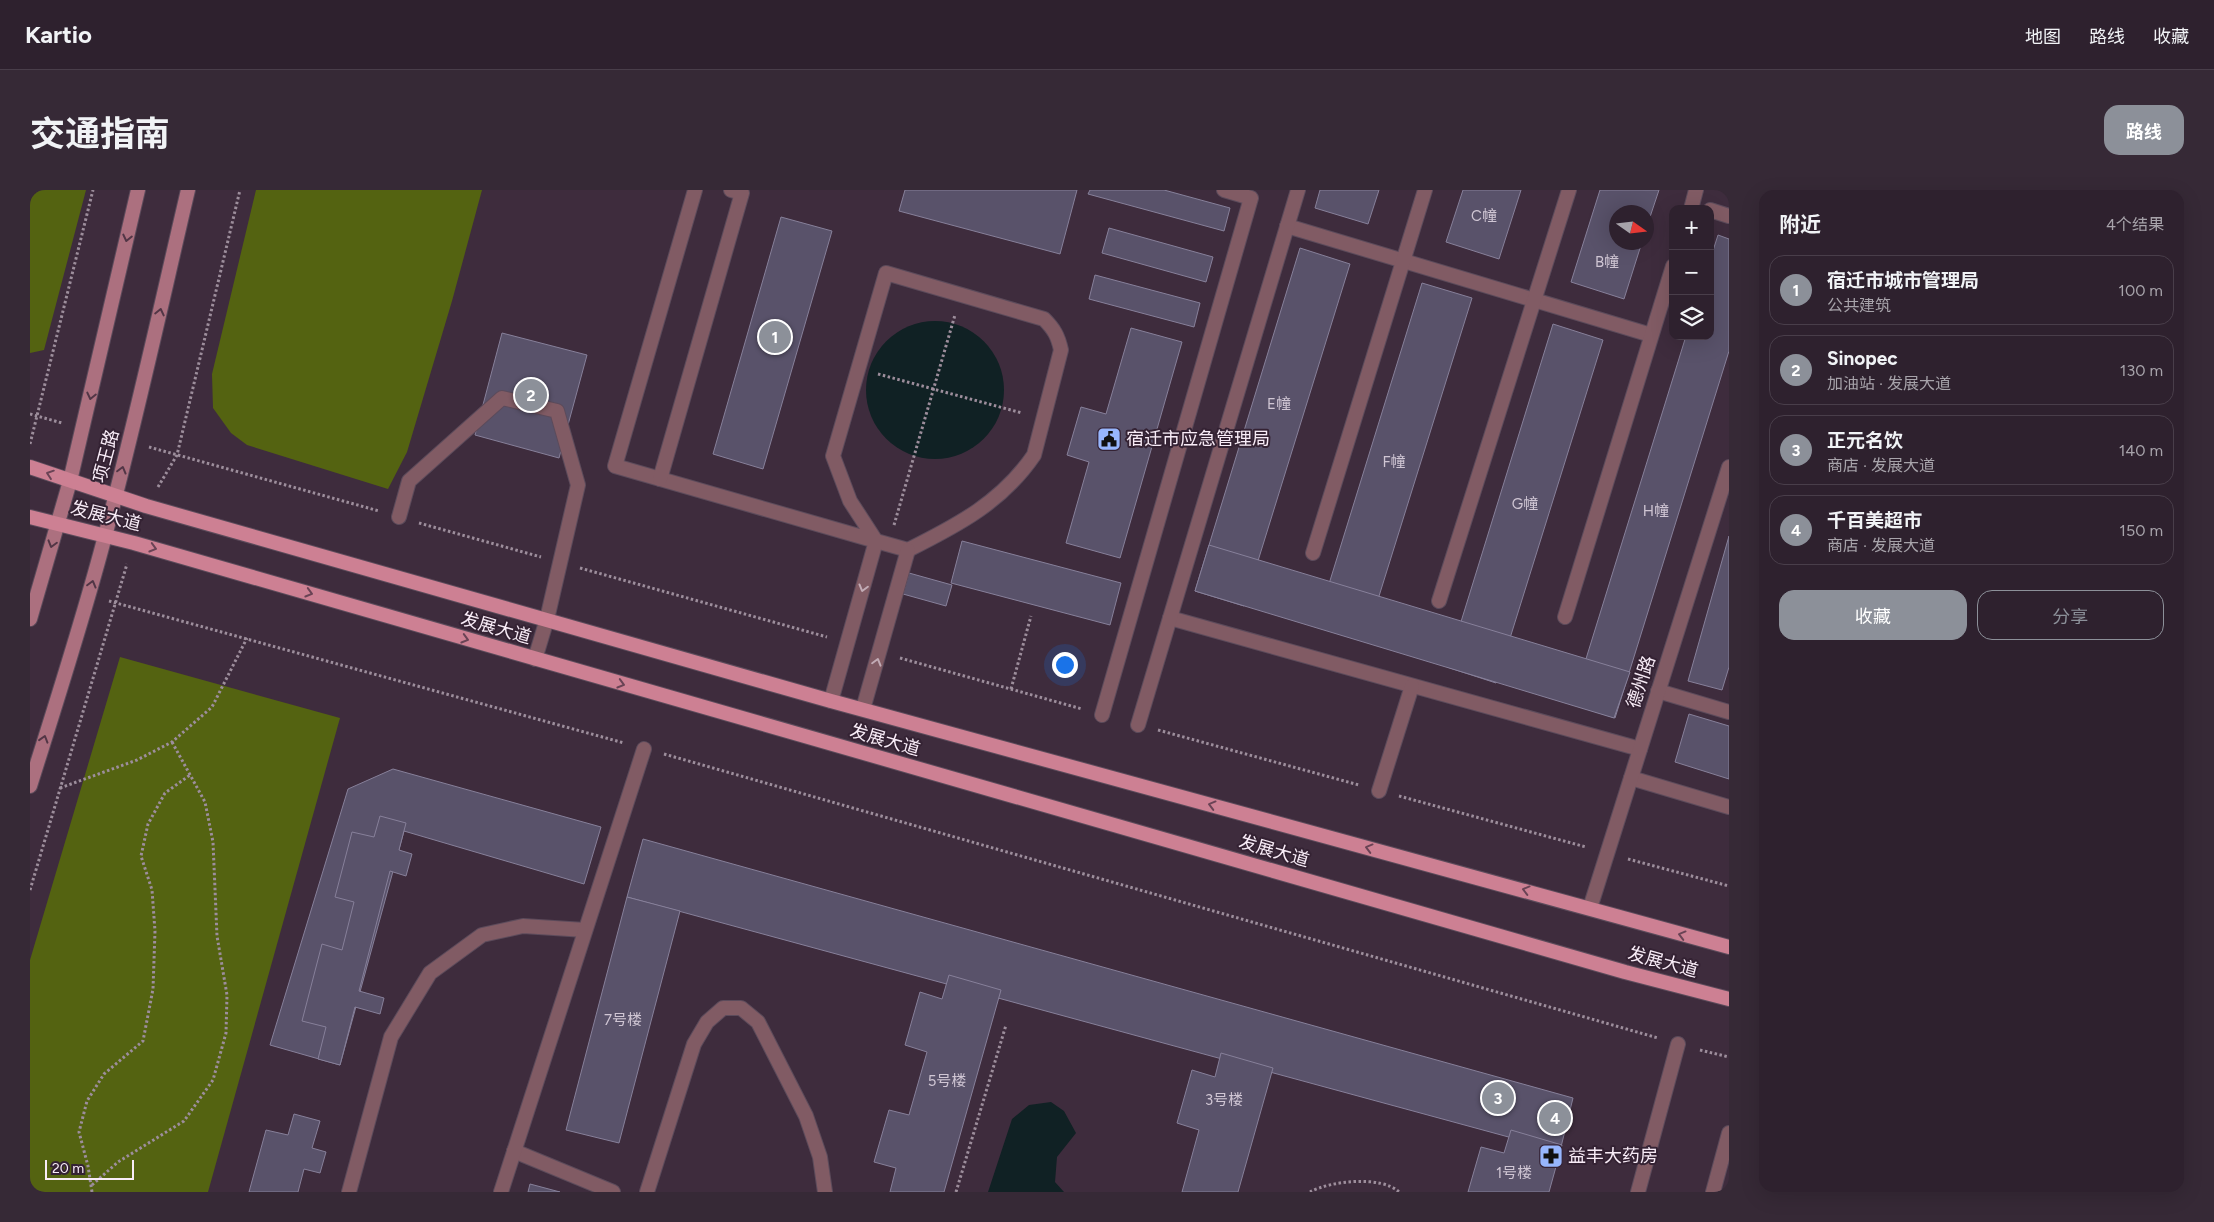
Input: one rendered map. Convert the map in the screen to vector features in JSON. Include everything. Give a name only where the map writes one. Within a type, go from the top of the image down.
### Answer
[{"type":"main road","name":"项王路","points":[[30,619],[70,480],[138,190]]},
{"type":"main road","name":"项王路","points":[[30,786],[106,535],[130,442],[188,190]]},
{"type":"main road","name":"发展大道","points":[[30,467],[146,506],[831,701],[1729,947]]},
{"type":"main road","name":"发展大道","points":[[30,517],[134,542],[535,660],[1625,972],[1729,1000]]},
{"type":"street","points":[[695,190],[615,466],[882,543],[908,550],[962,523],[1012,483],[1034,455],[1061,350],[1055,330],[1044,319],[886,273],[833,456],[850,501],[882,543]]},
{"type":"street","points":[[660,479],[742,193],[731,190]]},
{"type":"street","points":[[1102,715],[1252,194],[1224,190]]},
{"type":"street","points":[[1138,725],[1298,190]]},
{"type":"street","points":[[1312,553],[1425,190]]},
{"type":"street","points":[[1439,601],[1569,190]]},
{"type":"street","points":[[1691,205],[1696,190]]},
{"type":"street","points":[[1714,211],[1729,216]]},
{"type":"street","points":[[1287,226],[1652,335]]},
{"type":"street","points":[[1566,617],[1669,279]]},
{"type":"street","points":[[399,517],[409,481],[502,398],[557,411],[578,485],[547,619],[535,660]]},
{"type":"street","name":"德州路","points":[[1590,908],[1729,467]]},
{"type":"street","points":[[831,701],[882,543]]},
{"type":"street","points":[[863,709],[908,550]]},
{"type":"street","points":[[1170,618],[1640,749]]},
{"type":"street","points":[[1379,791],[1412,686]]},
{"type":"street","points":[[1658,691],[1729,712]]},
{"type":"street","points":[[501,1192],[644,748]]},
{"type":"street","points":[[1631,778],[1729,807]]},
{"type":"street","points":[[350,1192],[391,1038],[430,973],[482,935],[523,926],[586,930]]},
{"type":"street","points":[[647,1192],[694,1044],[707,1022],[723,1008],[741,1008],[758,1022],[806,1116],[820,1157],[825,1192]]},
{"type":"street","points":[[1638,1192],[1678,1044]]},
{"type":"street","points":[[1713,1192],[1729,1135]]},
{"type":"street","points":[[514,1151],[613,1192]]},
{"type":"path","points":[[30,444],[94,190]]},
{"type":"path","points":[[146,506],[177,455],[240,190]]},
{"type":"path","points":[[882,543],[913,460],[954,317]]},
{"type":"path","points":[[875,373],[1005,408]]},
{"type":"path","points":[[30,890],[134,542]]},
{"type":"path","points":[[89,596],[644,748],[1729,1057]]},
{"type":"path","points":[[1011,689],[1031,616]]},
{"type":"path","points":[[60,788],[137,760],[172,742],[212,707],[247,638]]},
{"type":"path","points":[[92,1184],[118,1162],[184,1120],[213,1080],[226,1034],[227,995],[217,936],[213,842],[205,802],[172,742]]},
{"type":"path","points":[[92,1192],[92,1184],[79,1132],[87,1101],[104,1074],[143,1042],[152,989],[155,931],[153,898],[141,856],[148,824],[165,793],[190,775]]},
{"type":"path","points":[[956,1192],[1006,1026]]},
{"type":"path","points":[[1310,1192],[1351,1181],[1375,1183],[1395,1188],[1399,1192]]},
{"type":"green space","points":[[30,190],[86,190],[44,350],[30,353]]},
{"type":"green space","points":[[256,190],[482,190],[452,301],[407,452],[388,489],[247,445],[231,433],[213,408],[212,374]]},
{"type":"green space","points":[[120,657],[340,718],[208,1192],[30,1192],[30,960]]},
{"type":"shaded area","points":[[935,321],[961,326],[984,341],[999,364],[1004,390],[999,416],[984,439],[961,454],[935,459],[909,454],[886,439],[871,416],[866,390],[871,364],[886,341],[909,326]]},
{"type":"shaded area","points":[[1051,1102],[1064,1111],[1076,1133],[1057,1157],[1055,1182],[1064,1192],[988,1192],[1012,1119],[1029,1105]]},
{"type":"building","points":[[905,190],[1077,190],[1060,254],[899,211]]},
{"type":"building","points":[[1090,190],[1164,190],[1230,208],[1224,231],[1088,194]]},
{"type":"building","points":[[1320,190],[1379,190],[1368,224],[1315,208]]},
{"type":"building","points":[[1463,190],[1521,190],[1499,259],[1446,242]]},
{"type":"building","points":[[1600,190],[1659,190],[1654,205],[1609,205],[1609,250],[1639,250],[1624,299],[1571,282]]},
{"type":"building","points":[[781,217],[832,231],[763,469],[713,454]]},
{"type":"building","points":[[1109,228],[1213,257],[1206,282],[1102,253]]},
{"type":"building","points":[[1718,235],[1729,239],[1729,351],[1615,718],[1572,704],[1685,340],[1714,340],[1714,248]]},
{"type":"building","points":[[1300,248],[1350,264],[1244,606],[1195,591]]},
{"type":"building","points":[[1095,275],[1200,303],[1194,327],[1089,299]]},
{"type":"building","points":[[1422,283],[1472,298],[1365,641],[1316,626]]},
{"type":"building","points":[[1553,324],[1603,340],[1496,683],[1447,667]]},
{"type":"building","points":[[1131,328],[1182,342],[1120,558],[1066,543],[1089,462],[1067,455],[1081,407],[1106,414]]},
{"type":"building","points":[[502,333],[587,355],[559,458],[475,435]]},
{"type":"building","points":[[1729,536],[1729,667],[1722,690],[1688,681]]},
{"type":"building","points":[[962,541],[1121,583],[1110,625],[951,583]]},
{"type":"building","points":[[1209,545],[1630,672],[1614,718],[1195,591]]},
{"type":"building","points":[[909,573],[952,585],[946,606],[903,594]]},
{"type":"building","points":[[1689,714],[1729,726],[1729,779],[1675,762]]},
{"type":"building","points":[[393,769],[601,827],[584,884],[404,831],[340,1065],[270,1045],[348,789]]},
{"type":"building","points":[[380,816],[406,823],[399,850],[412,854],[406,876],[390,871],[359,991],[384,998],[380,1014],[355,1007],[340,1065],[318,1059],[326,1027],[302,1021],[322,944],[342,950],[354,902],[335,897],[352,832],[374,837]]},
{"type":"building","points":[[643,839],[1573,1098],[1560,1151],[627,897]]},
{"type":"building","points":[[627,897],[680,911],[619,1143],[566,1130]]},
{"type":"building","points":[[949,975],[1001,990],[944,1192],[890,1192],[896,1168],[874,1162],[889,1110],[909,1115],[927,1052],[905,1045],[920,992],[942,999]]},
{"type":"building","points":[[1221,1053],[1273,1068],[1238,1192],[1182,1192],[1199,1130],[1177,1123],[1192,1070],[1215,1077]]},
{"type":"building","points":[[294,1114],[320,1121],[312,1148],[326,1152],[320,1173],[304,1169],[298,1192],[249,1192],[266,1130],[288,1135]]},
{"type":"building","points":[[1511,1130],[1562,1145],[1549,1192],[1468,1192],[1481,1147],[1504,1153]]},
{"type":"building","points":[[530,1184],[560,1192],[528,1192]]},
{"type":"place","name":"宿迁市城市管理局","points":[[775,337]]},
{"type":"place","name":"Sinopec","points":[[531,395]]},
{"type":"place","name":"宿迁市应急管理局","points":[[1109,439]]},
{"type":"place","name":"正元名饮","points":[[1498,1098]]},
{"type":"place","name":"千百美超市","points":[[1555,1118]]},
{"type":"place","name":"益丰大药房","points":[[1551,1156]]}]
